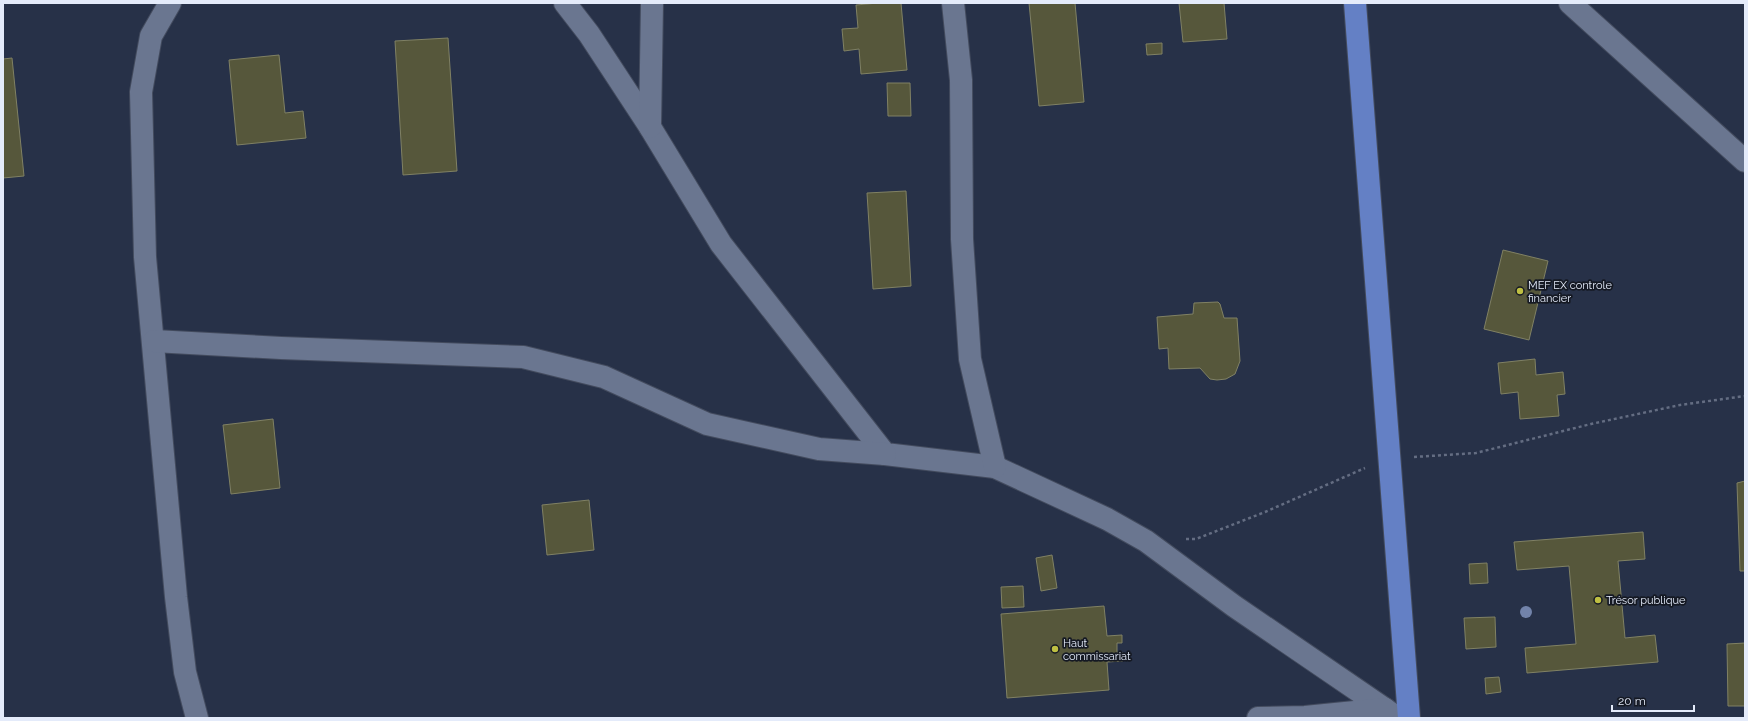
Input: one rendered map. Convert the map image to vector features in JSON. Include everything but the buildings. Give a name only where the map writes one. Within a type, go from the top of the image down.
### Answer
[{"type":"main road","points":[[1355,3],[1388,458],[1409,718]]},
{"type":"street","points":[[170,3],[151,36],[141,92],[145,257],[185,672],[197,718]]},
{"type":"street","points":[[565,3],[589,34],[650,127],[721,244],[885,454]]},
{"type":"street","points":[[650,127],[652,3]]},
{"type":"street","points":[[954,3],[961,80],[962,239],[970,359],[995,466]]},
{"type":"street","points":[[1570,3],[1745,161]]},
{"type":"street","points":[[154,341],[281,348],[523,357],[604,377],[706,424],[819,449],[885,454],[995,466],[1107,520],[1146,541],[1234,606],[1392,713]]},
{"type":"street","points":[[1258,718],[1392,713]]},
{"type":"path","points":[[1146,541],[1196,539],[1388,458],[1476,453],[1591,424],[1680,405],[1745,396]]},
{"type":"place","name":"MEF EX controle financier","points":[[1520,291]]},
{"type":"place","name":"Trésor publique","points":[[1598,600]]},
{"type":"place","name":"Haut commissariat","points":[[1055,649]]}]
